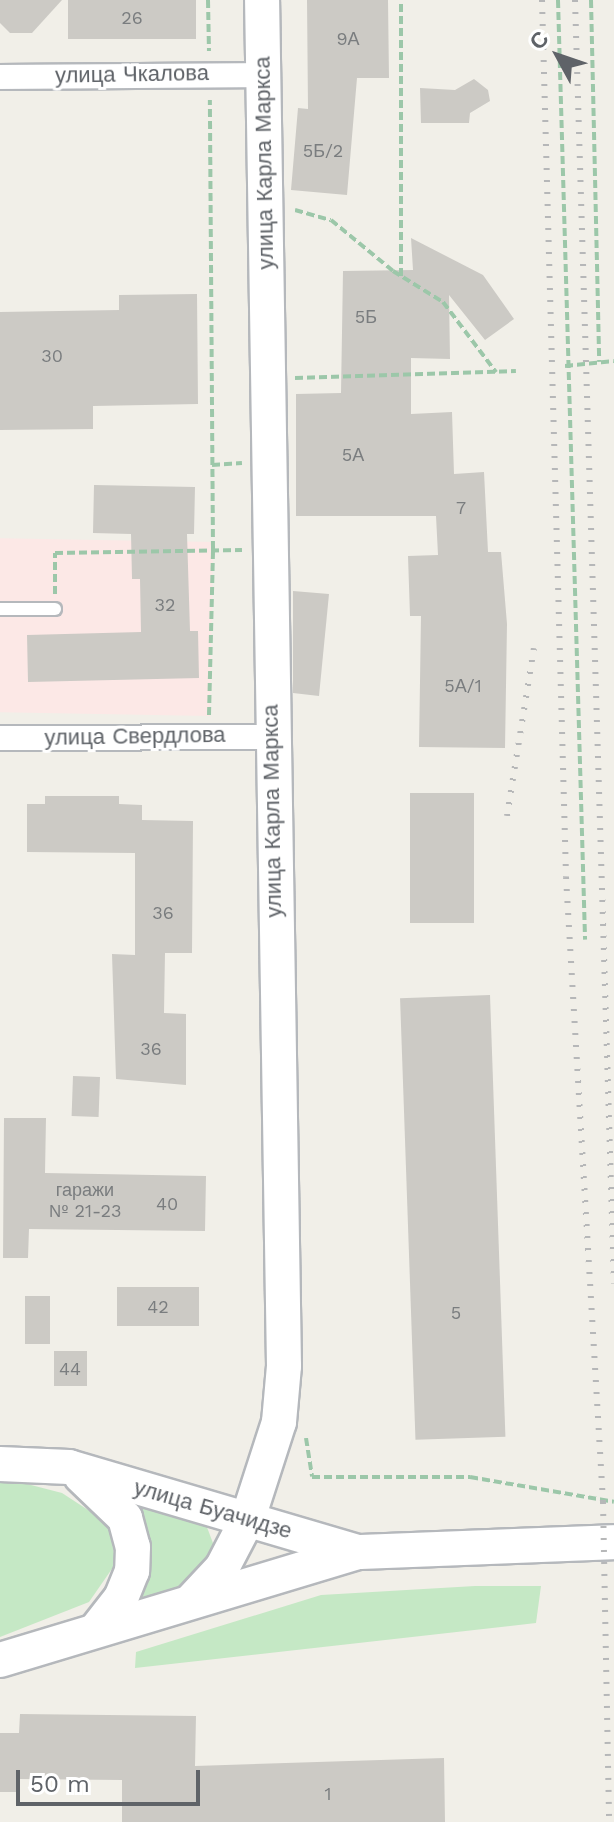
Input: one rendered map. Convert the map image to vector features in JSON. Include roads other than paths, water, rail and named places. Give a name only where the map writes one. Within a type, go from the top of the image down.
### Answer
[{"type":"street","name":"улица Карла Маркса","points":[[193,1599],[222,1568],[248,1518],[279,1422],[284,1366],[270,737],[262,0]]},
{"type":"street","name":"улица Чкалова","points":[[0,77],[210,72],[263,75]]},
{"type":"street","name":"улица Свердлова","points":[[0,738],[208,733],[270,737]]},
{"type":"street","name":"улица Буачидзе","points":[[0,1464],[69,1467],[358,1552]]},
{"type":"street","name":"улица Буачидзе","points":[[69,1467],[106,1495],[125,1518],[133,1547],[132,1571],[121,1598],[97,1629]]},
{"type":"street","name":"улица Буачидзе","points":[[0,1660],[193,1599],[358,1552],[614,1542]]},
{"type":"lane","points":[[0,609],[55,609]]},
{"type":"railway","points":[[542,0],[566,877],[603,1502],[609,1822]]},
{"type":"railway","points":[[575,0],[614,1283]]},
{"type":"railway","points":[[507,816],[534,648]]}]
